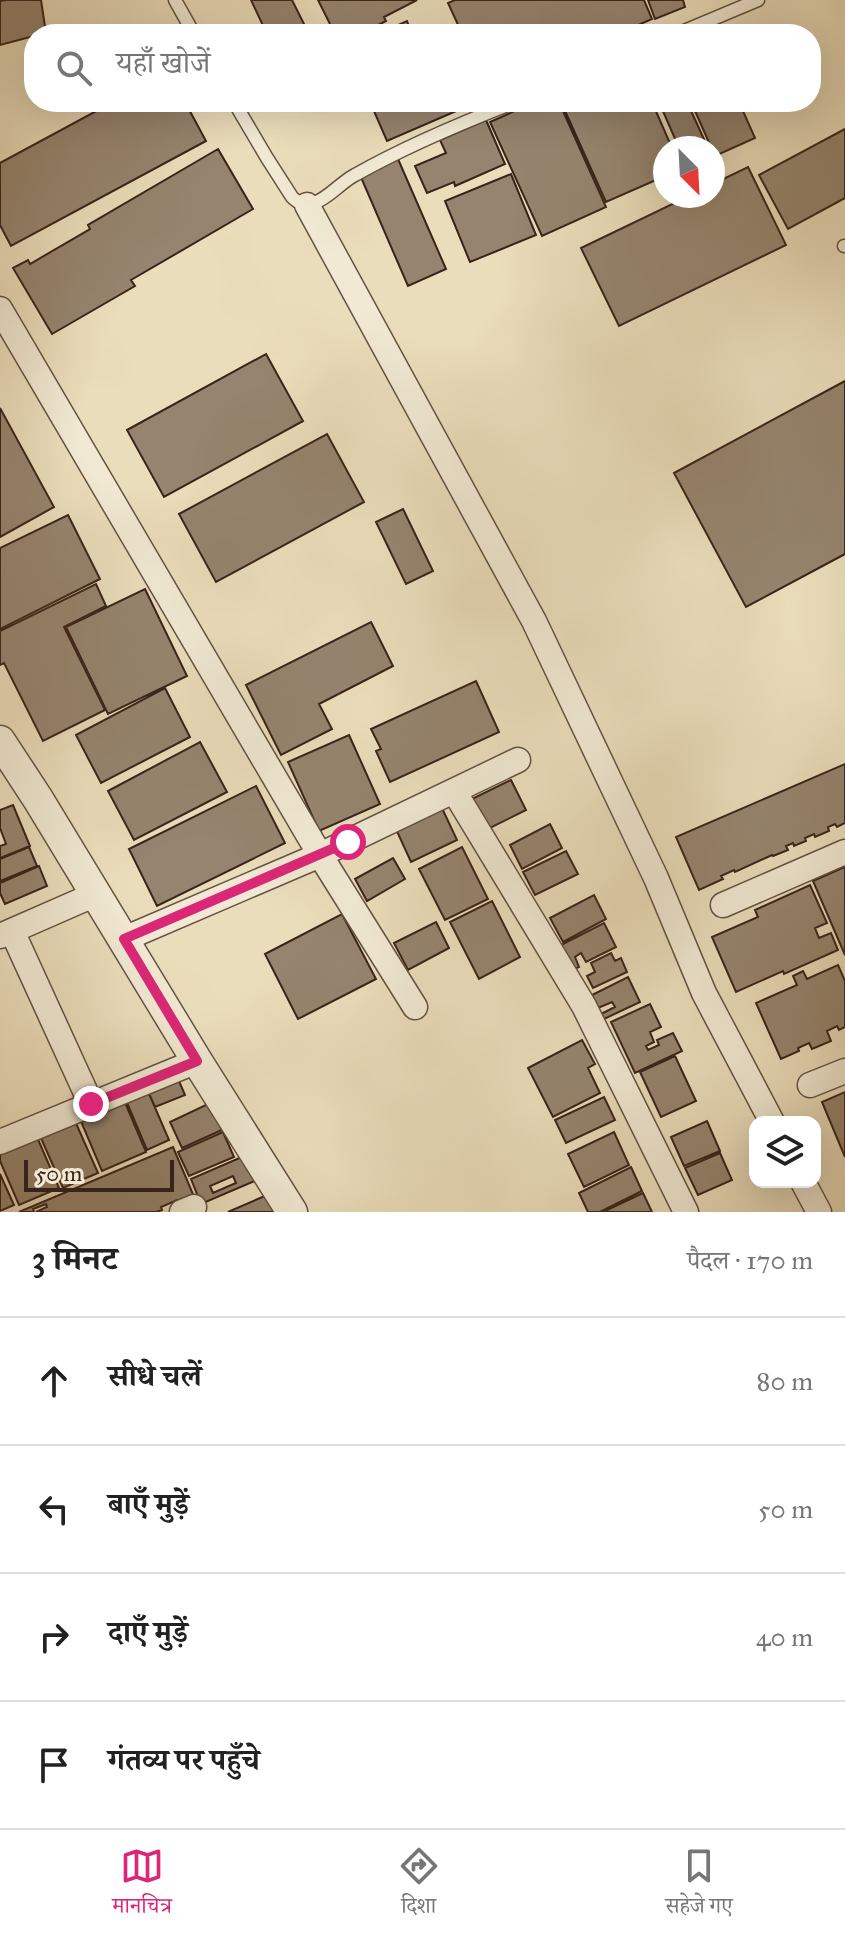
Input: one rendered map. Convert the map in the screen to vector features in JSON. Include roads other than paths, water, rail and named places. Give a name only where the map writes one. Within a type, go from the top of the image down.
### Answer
[{"type":"street","points":[[307,205],[534,621],[656,878],[704,993],[769,1116]]},
{"type":"street","points":[[0,309],[320,855],[415,1007]]},
{"type":"street","points":[[0,741],[292,1212]]},
{"type":"street","points":[[124,939],[320,855],[518,760]]},
{"type":"street","points":[[454,791],[584,1006],[686,1212]]},
{"type":"street","points":[[723,905],[845,852]]},
{"type":"street","points":[[91,1104],[6,934],[96,894]]},
{"type":"street","points":[[0,1142],[197,1061]]},
{"type":"street","points":[[810,1085],[845,1071]]},
{"type":"street","points":[[806,1188],[819,1212]]},
{"type":"lane","points":[[175,0],[188,24]]},
{"type":"lane","points":[[701,24],[758,0]]},
{"type":"lane","points":[[240,112],[292,197],[307,205],[317,202],[376,164],[490,112]]}]
